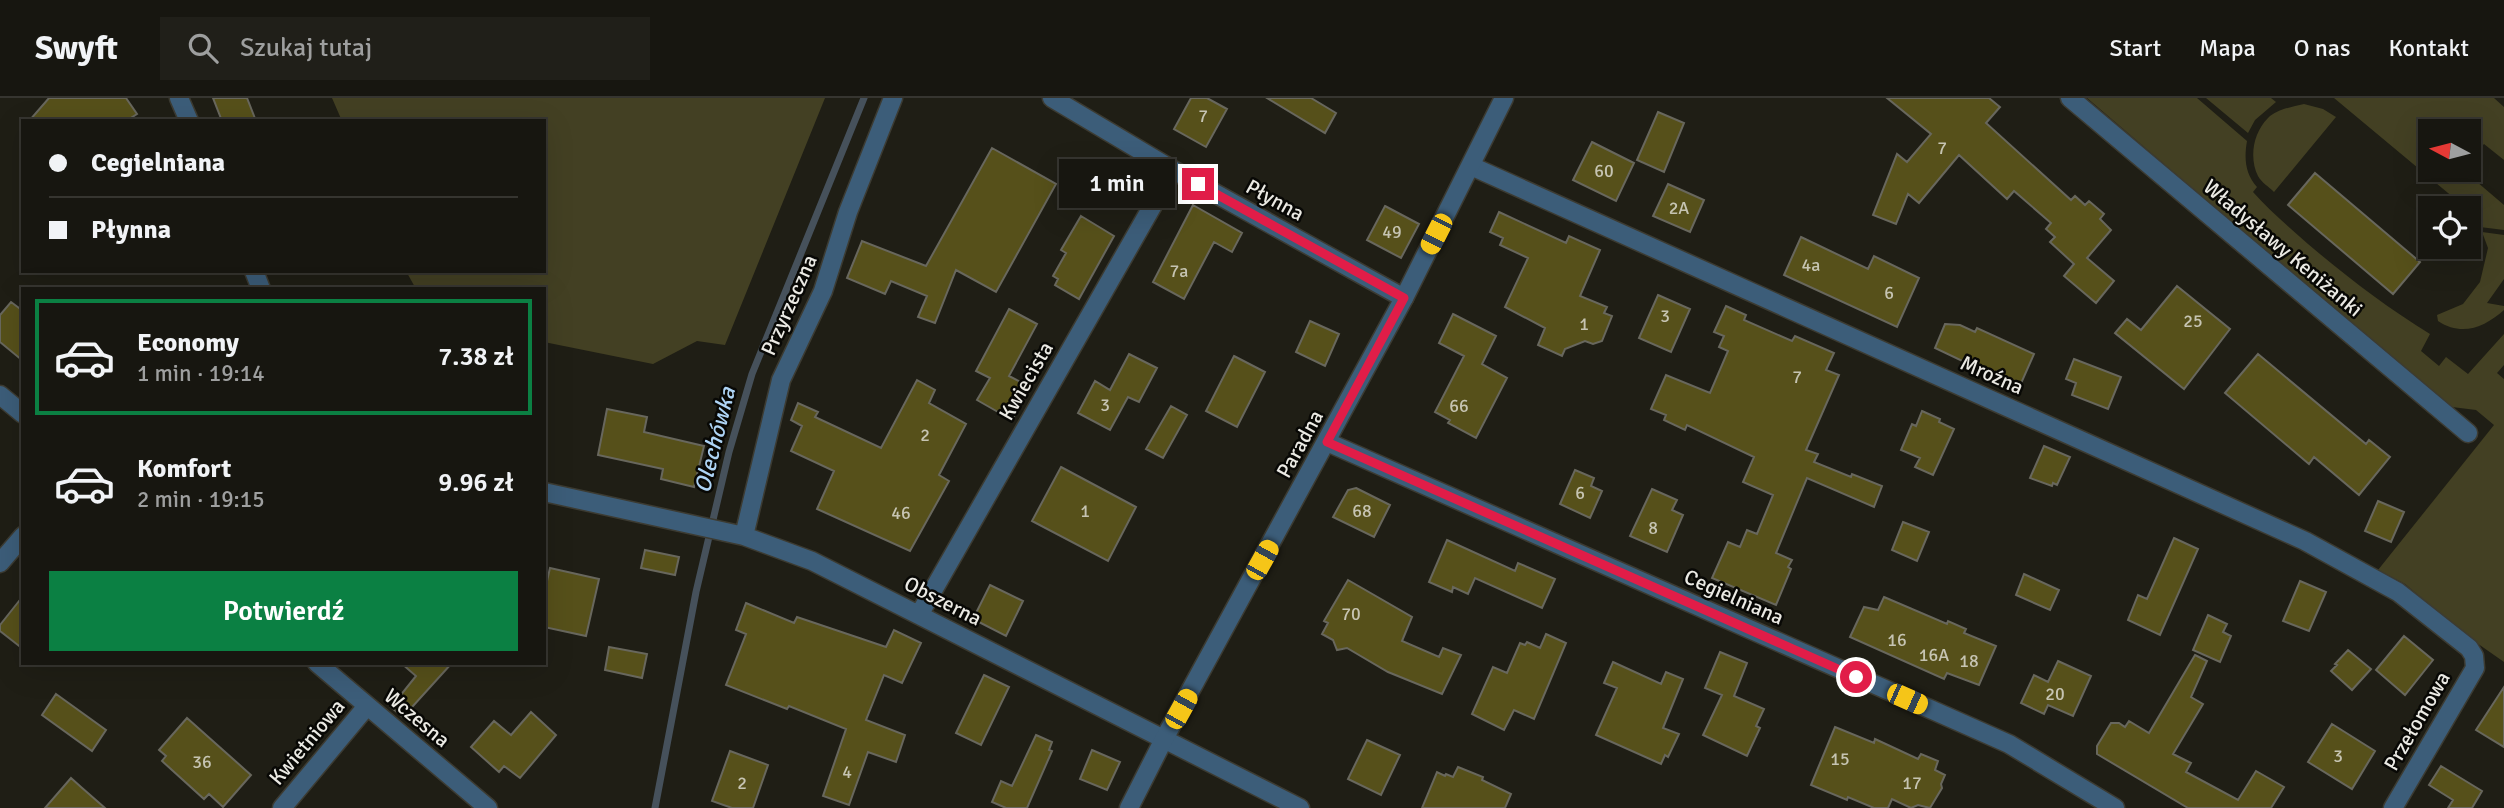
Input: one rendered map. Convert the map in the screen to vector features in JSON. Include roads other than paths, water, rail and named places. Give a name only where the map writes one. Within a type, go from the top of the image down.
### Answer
[{"type":"street","points":[[179,98],[188,119]]},
{"type":"street","name":"Przyrzeczna","points":[[737,535],[781,380],[823,291],[848,212],[893,98]]},
{"type":"street","name":"Płynna","points":[[1052,98],[1173,170],[1404,298]]},
{"type":"street","name":"Paradna","points":[[1129,808],[1404,298],[1504,98]]},
{"type":"street","name":"Władysławy Keniżanki","points":[[2070,98],[2468,433]]},
{"type":"street","name":"Mroźna","points":[[1471,166],[2305,541],[2398,592],[2469,648],[2474,656]]},
{"type":"street","name":"Kwiecista","points":[[919,614],[1173,170]]},
{"type":"street","points":[[0,395],[21,412]]},
{"type":"street","name":"Cegielniana","points":[[1327,442],[2009,744],[2115,808]]},
{"type":"street","name":"Obszerna","points":[[546,492],[737,535],[812,561],[1300,808]]},
{"type":"street","points":[[0,563],[21,538]]},
{"type":"street","name":"Przełomowa","points":[[2393,808],[2475,668],[2474,656]]},
{"type":"street","name":"Wczesna","points":[[319,665],[488,808]]},
{"type":"street","name":"Kwietniowa","points":[[282,808],[368,706]]},
{"type":"waterway","name":"Olechówka","points":[[655,808],[696,592],[729,452],[752,374],[864,98]]}]
